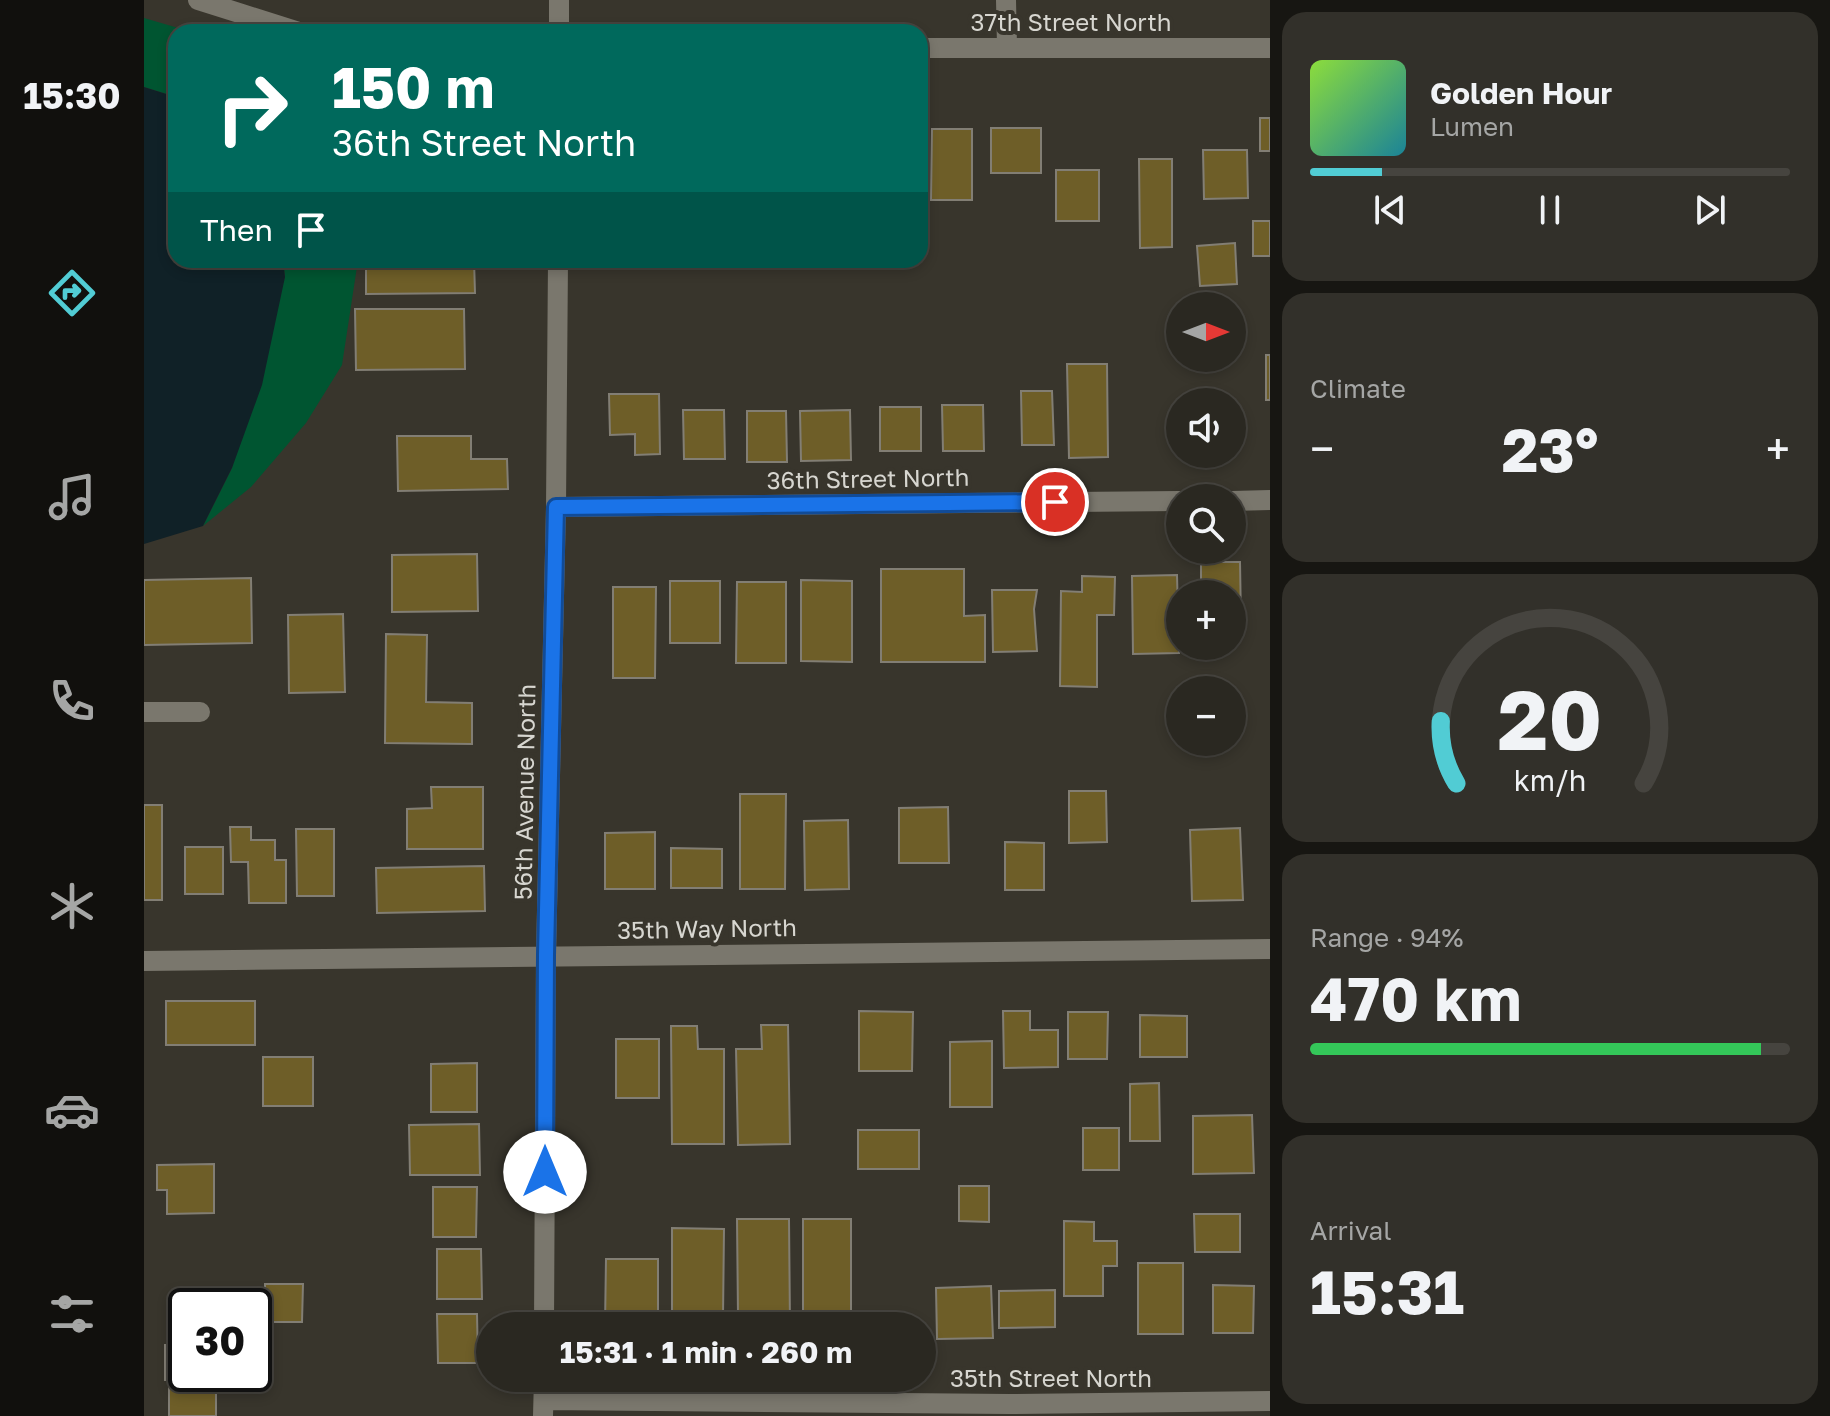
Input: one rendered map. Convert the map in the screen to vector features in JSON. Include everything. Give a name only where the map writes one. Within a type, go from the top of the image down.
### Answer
[{"type":"street","points":[[198,0],[274,24]]},
{"type":"street","points":[[559,0],[559,24]]},
{"type":"street","points":[[1006,0],[1007,46]]},
{"type":"street","name":"37th Street North","points":[[928,48],[1270,48]]},
{"type":"street","name":"56th Avenue North","points":[[544,1312],[546,955],[558,268]]},
{"type":"street","points":[[1246,501],[1270,500]]},
{"type":"street","name":"36th Street North","points":[[556,507],[1166,501]]},
{"type":"street","points":[[144,712],[200,712]]},
{"type":"street","name":"35th Way North","points":[[144,961],[1270,949]]},
{"type":"street","name":"35th Street North","points":[[543,1408],[1270,1401]]},
{"type":"green space","points":[[144,18],[168,25],[168,94],[144,87]]},
{"type":"green space","points":[[284,268],[357,268],[342,365],[306,423],[251,487],[203,526],[232,468],[285,277]]},
{"type":"shaded area","points":[[144,87],[168,94],[168,268],[284,268],[285,277],[262,385],[232,468],[203,526],[144,544]]},
{"type":"building","points":[[1260,118],[1270,118],[1270,151],[1260,151]]},
{"type":"building","points":[[991,128],[1041,128],[1041,173],[991,173]]},
{"type":"building","points":[[932,129],[972,129],[972,200],[931,200]]},
{"type":"building","points":[[1203,150],[1247,150],[1248,198],[1204,199]]},
{"type":"building","points":[[1139,159],[1172,159],[1172,247],[1140,248]]},
{"type":"building","points":[[1056,170],[1099,170],[1099,221],[1056,221]]},
{"type":"building","points":[[1253,221],[1270,221],[1270,256],[1253,256]]},
{"type":"building","points":[[1235,243],[1237,284],[1200,286],[1197,246]]},
{"type":"building","points":[[366,268],[474,268],[475,293],[366,294]]},
{"type":"building","points":[[355,309],[464,309],[465,369],[356,370]]},
{"type":"building","points":[[1266,355],[1270,355],[1270,400],[1266,400]]},
{"type":"building","points":[[1067,364],[1107,364],[1108,457],[1069,458]]},
{"type":"building","points":[[1021,391],[1052,391],[1054,445],[1022,445]]},
{"type":"building","points":[[609,394],[659,394],[660,454],[635,455],[635,434],[610,435]]},
{"type":"building","points":[[942,405],[983,405],[984,451],[943,451]]},
{"type":"building","points":[[880,407],[921,407],[921,451],[880,451]]},
{"type":"building","points":[[683,410],[724,410],[725,459],[684,459]]},
{"type":"building","points":[[850,410],[851,460],[801,461],[800,411]]},
{"type":"building","points":[[747,411],[786,411],[787,462],[747,462]]},
{"type":"building","points":[[397,436],[471,436],[471,459],[507,459],[508,489],[398,491]]},
{"type":"building","points":[[477,554],[478,611],[392,612],[392,555]]},
{"type":"building","points":[[1201,564],[1240,564],[1240,580],[1201,580]]},
{"type":"building","points":[[881,569],[964,569],[964,616],[985,615],[985,662],[881,662]]},
{"type":"building","points":[[1177,575],[1177,580],[1166,580],[1166,653],[1133,654],[1132,576]]},
{"type":"building","points":[[1082,576],[1115,577],[1114,615],[1097,615],[1097,687],[1060,686],[1061,591],[1082,592]]},
{"type":"building","points":[[251,578],[252,643],[144,645],[144,580]]},
{"type":"building","points":[[801,580],[852,581],[852,662],[801,661]]},
{"type":"building","points":[[670,581],[720,581],[720,643],[670,643]]},
{"type":"building","points":[[737,582],[786,582],[786,663],[736,663]]},
{"type":"building","points":[[613,587],[656,587],[655,678],[613,678]]},
{"type":"building","points":[[992,590],[1037,590],[1034,609],[1037,651],[993,652]]},
{"type":"building","points":[[343,614],[345,692],[289,693],[288,615]]},
{"type":"building","points":[[386,634],[427,635],[426,702],[472,703],[472,744],[385,743]]},
{"type":"building","points":[[431,787],[483,787],[483,849],[407,849],[407,809],[432,808]]},
{"type":"building","points":[[1069,791],[1106,791],[1107,842],[1069,843]]},
{"type":"building","points":[[740,794],[786,794],[785,889],[740,889]]},
{"type":"building","points":[[144,805],[162,805],[162,900],[144,900]]},
{"type":"building","points":[[948,807],[949,863],[899,863],[899,808]]},
{"type":"building","points":[[848,820],[849,889],[805,890],[804,821]]},
{"type":"building","points":[[230,827],[251,827],[251,840],[275,840],[275,860],[286,860],[286,903],[249,903],[248,862],[231,862]]},
{"type":"building","points":[[1240,828],[1243,900],[1192,901],[1190,830]]},
{"type":"building","points":[[296,829],[334,829],[334,896],[297,896]]},
{"type":"building","points":[[655,832],[655,889],[605,889],[605,833]]},
{"type":"building","points":[[1005,842],[1044,843],[1044,890],[1005,890]]},
{"type":"building","points":[[185,847],[223,847],[223,894],[185,894]]},
{"type":"building","points":[[671,848],[722,849],[722,888],[671,888]]},
{"type":"building","points":[[484,866],[485,911],[377,913],[376,868]]},
{"type":"building","points":[[166,1001],[255,1001],[255,1045],[166,1045]]},
{"type":"building","points":[[859,1011],[913,1012],[912,1071],[859,1071]]},
{"type":"building","points":[[1003,1011],[1030,1011],[1030,1030],[1058,1030],[1058,1067],[1004,1068]]},
{"type":"building","points":[[1068,1012],[1108,1012],[1107,1059],[1068,1059]]},
{"type":"building","points":[[1140,1015],[1187,1016],[1187,1057],[1140,1057]]},
{"type":"building","points":[[761,1025],[788,1025],[790,1144],[738,1145],[736,1049],[762,1049]]},
{"type":"building","points":[[671,1026],[697,1026],[698,1049],[724,1049],[724,1144],[672,1144]]},
{"type":"building","points":[[616,1039],[659,1039],[659,1098],[616,1098]]},
{"type":"building","points":[[992,1041],[992,1107],[950,1107],[950,1042]]},
{"type":"building","points":[[263,1057],[313,1057],[313,1106],[263,1106]]},
{"type":"building","points":[[477,1063],[477,1112],[431,1112],[431,1064]]},
{"type":"building","points":[[1159,1083],[1160,1141],[1130,1141],[1130,1084]]},
{"type":"building","points":[[1252,1115],[1254,1173],[1193,1174],[1193,1116]]},
{"type":"building","points":[[479,1124],[480,1175],[410,1175],[409,1125]]},
{"type":"building","points":[[1083,1128],[1119,1128],[1119,1170],[1083,1170]]},
{"type":"building","points":[[858,1130],[919,1130],[919,1169],[858,1169]]},
{"type":"building","points":[[214,1164],[214,1213],[167,1214],[167,1190],[157,1190],[157,1165]]},
{"type":"building","points":[[959,1186],[989,1186],[989,1222],[959,1221]]},
{"type":"building","points":[[433,1187],[477,1187],[476,1237],[433,1237]]},
{"type":"building","points":[[1194,1214],[1240,1214],[1240,1252],[1195,1252]]},
{"type":"building","points":[[737,1219],[789,1219],[790,1312],[738,1312]]},
{"type":"building","points":[[803,1219],[851,1219],[851,1312],[803,1312]]},
{"type":"building","points":[[1064,1221],[1094,1222],[1094,1241],[1117,1241],[1117,1266],[1103,1266],[1103,1296],[1064,1296]]},
{"type":"building","points":[[672,1228],[724,1229],[723,1312],[672,1312]]},
{"type":"building","points":[[437,1249],[481,1249],[482,1299],[437,1299]]},
{"type":"building","points":[[606,1259],[658,1259],[658,1312],[605,1312]]},
{"type":"building","points":[[1138,1263],[1183,1263],[1183,1334],[1138,1334]]},
{"type":"building","points":[[265,1284],[303,1284],[302,1322],[272,1322],[272,1288],[265,1288]]},
{"type":"building","points":[[1213,1285],[1254,1286],[1253,1333],[1213,1333]]},
{"type":"building","points":[[991,1286],[993,1338],[937,1339],[936,1288]]},
{"type":"building","points":[[1055,1290],[1055,1327],[999,1328],[999,1291]]},
{"type":"building","points":[[437,1314],[476,1314],[476,1363],[438,1363]]},
{"type":"building","points":[[165,1345],[168,1345],[168,1380],[165,1380]]},
{"type":"building","points":[[169,1392],[216,1392],[216,1416],[169,1416]]},
{"type":"route","points":[[545,1172],[546,955],[556,507],[1055,502]]}]
